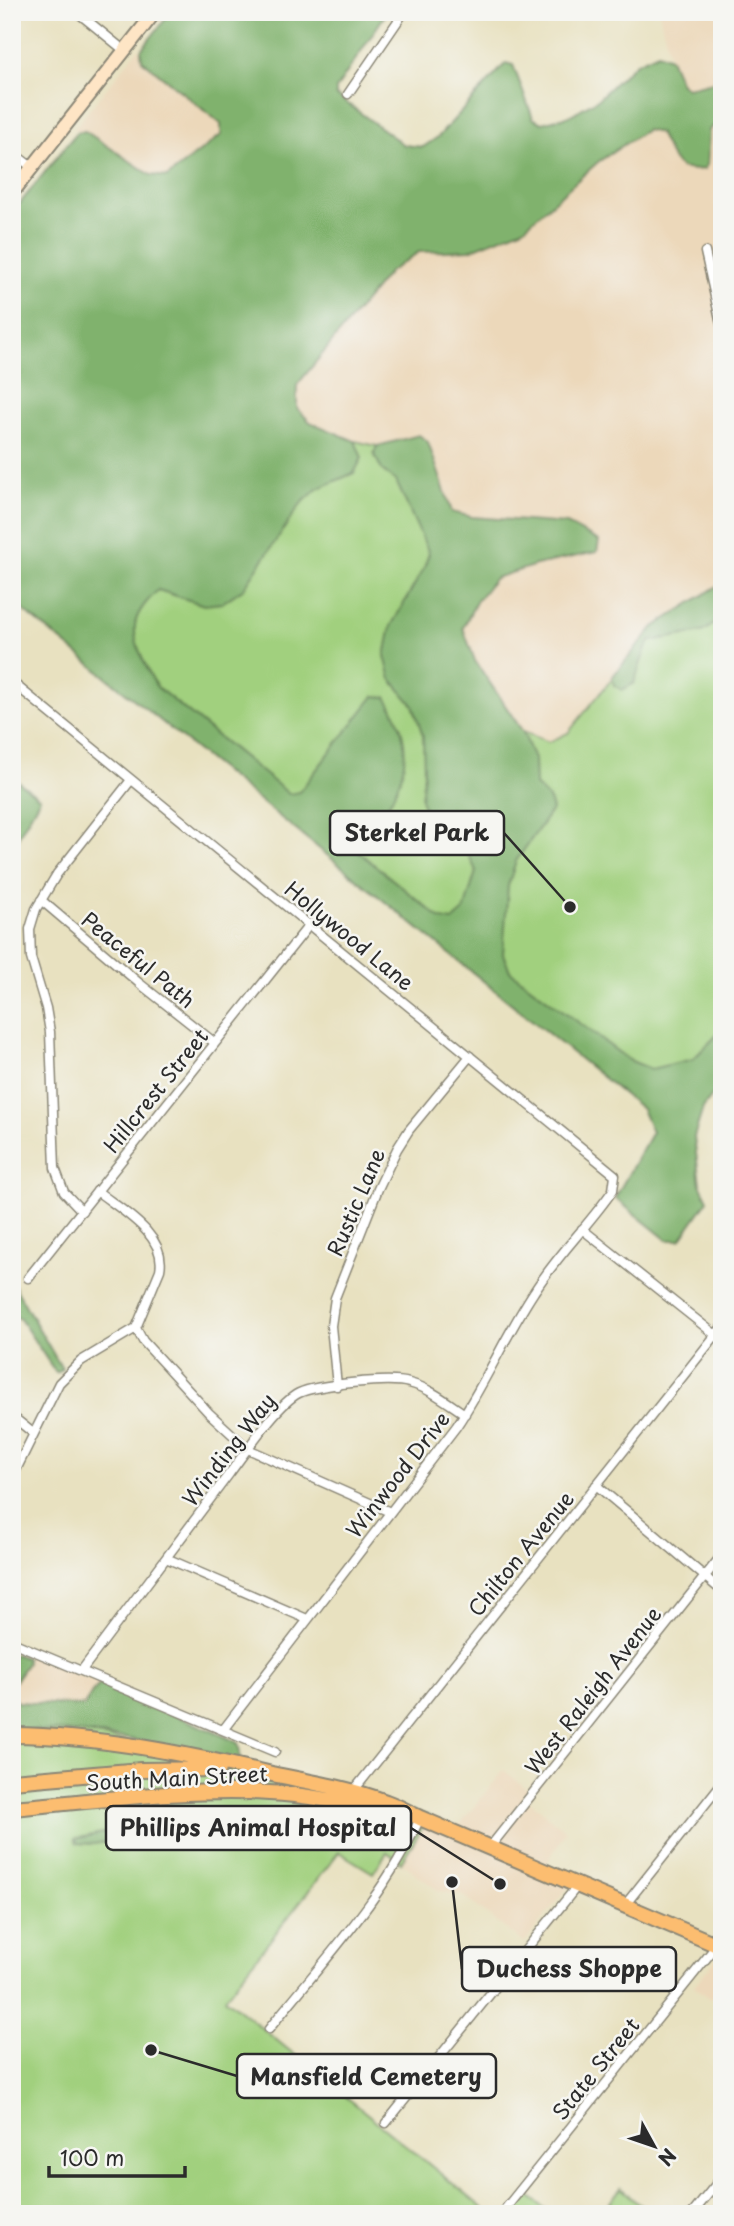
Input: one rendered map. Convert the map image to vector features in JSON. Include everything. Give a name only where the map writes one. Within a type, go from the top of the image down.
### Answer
[{"type":"highway","points":[[12,1735],[101,1741],[237,1765],[272,1774]]},
{"type":"highway","points":[[12,1781],[184,1769],[272,1774]]},
{"type":"highway","name":"South Main Street","points":[[272,1774],[349,1797]]},
{"type":"highway","name":"South Main Street","points":[[12,1808],[247,1792],[349,1797],[387,1802],[719,1946]]},
{"type":"main road","points":[[12,193],[155,12]]},
{"type":"street","points":[[77,12],[125,51]]},
{"type":"street","points":[[348,94],[404,12]]},
{"type":"street","points":[[12,152],[33,168]]},
{"type":"street","points":[[705,252],[722,328]]},
{"type":"street","name":"Hollywood Lane","points":[[12,682],[615,1175],[613,1190],[582,1229]]},
{"type":"street","points":[[82,1210],[64,1192],[57,1177],[54,1160],[50,1032],[29,940],[33,917],[57,874],[131,780]]},
{"type":"street","name":"Peaceful Path","points":[[41,901],[215,1043]]},
{"type":"street","name":"Hillcrest Street","points":[[27,1278],[310,924]]},
{"type":"street","name":"Rustic Lane","points":[[337,1386],[331,1326],[335,1298],[344,1273],[397,1149],[470,1056]]},
{"type":"street","points":[[12,1478],[59,1383],[74,1367],[136,1328],[160,1269],[162,1262],[159,1245],[147,1231],[97,1191]]},
{"type":"street","points":[[582,1229],[718,1338]]},
{"type":"street","name":"Winwood Drive","points":[[223,1730],[465,1414],[525,1306],[553,1264],[582,1229]]},
{"type":"street","name":"Chilton Avenue","points":[[349,1797],[596,1485],[718,1338],[722,1327]]},
{"type":"street","points":[[136,1328],[143,1341],[209,1413],[248,1449],[390,1512]]},
{"type":"street","name":"Winding Way","points":[[82,1670],[248,1449],[296,1394],[306,1390],[387,1381],[411,1383],[465,1414]]},
{"type":"street","points":[[12,1416],[33,1433]]},
{"type":"street","points":[[596,1485],[722,1591]]},
{"type":"street","name":"West Raleigh Avenue","points":[[490,1847],[722,1555]]},
{"type":"street","points":[[166,1558],[307,1619]]},
{"type":"street","name":"South Main Street","points":[[12,1642],[275,1752]]},
{"type":"street","points":[[625,1905],[722,1783]]},
{"type":"street","points":[[269,2029],[382,1887],[420,1818]]},
{"type":"street","points":[[386,2123],[578,1885]]},
{"type":"street","name":"State Street","points":[[501,2214],[719,1946]]},
{"type":"street","points":[[692,2214],[722,2177]]},
{"type":"shaded area","points":[[659,12],[722,12],[722,80],[687,88],[681,84],[670,58]]},
{"type":"shaded area","points":[[139,48],[142,60],[222,125],[221,135],[167,177],[151,175],[85,131],[74,129]]},
{"type":"shaded area","points":[[722,119],[722,583],[654,627],[568,733],[549,742],[523,732],[475,661],[463,628],[476,602],[495,578],[536,565],[472,517],[451,512],[428,442],[419,435],[377,446],[355,441],[310,422],[297,408],[297,386],[389,272],[419,251],[470,250],[646,130],[659,133],[677,166],[707,165],[709,130]]},
{"type":"shaded area","points":[[28,1654],[101,1683],[84,1706],[17,1702],[12,1696],[12,1685],[27,1663]]},
{"type":"shaded area","points":[[504,1770],[531,1792],[527,1799],[566,1831],[544,1868],[573,1881],[524,1943],[462,1895],[439,1891],[401,1862],[430,1816],[456,1829]]},
{"type":"shaded area","points":[[722,1951],[722,1986],[711,1999],[694,1986]]},
{"type":"green space","points":[[171,12],[387,12],[336,89],[336,95],[404,145],[423,147],[438,137],[506,63],[513,65],[533,118],[542,123],[569,116],[598,99],[636,63],[658,53],[670,58],[681,84],[687,88],[722,80],[722,119],[709,130],[707,165],[704,169],[693,170],[679,166],[674,162],[659,133],[646,130],[598,162],[524,228],[470,250],[419,252],[389,272],[297,385],[297,408],[310,422],[355,441],[362,458],[354,473],[317,489],[300,505],[244,588],[222,603],[204,605],[158,590],[140,611],[135,626],[139,649],[157,687],[289,794],[299,792],[374,696],[386,697],[398,719],[404,740],[405,759],[394,794],[359,849],[360,853],[441,919],[453,921],[464,911],[476,871],[469,855],[425,810],[421,799],[424,773],[423,736],[413,705],[391,679],[385,656],[391,626],[424,568],[429,553],[396,481],[382,470],[374,454],[377,446],[419,435],[428,442],[452,512],[472,517],[567,524],[599,541],[597,552],[536,565],[495,578],[476,602],[463,628],[475,661],[523,732],[534,759],[535,785],[550,800],[552,810],[516,861],[508,886],[503,954],[510,971],[629,1060],[651,1069],[693,1059],[722,1030],[722,1083],[703,1108],[694,1137],[700,1184],[708,1200],[680,1240],[667,1240],[615,1198],[652,1132],[642,1109],[12,601],[12,213],[77,132],[85,131],[151,175],[167,177],[221,135],[221,124],[142,60],[141,50]]},
{"type":"green space","points":[[355,441],[377,446],[439,518],[463,628],[475,661],[523,732],[549,742],[568,733],[654,627],[722,583],[722,1071],[685,1119],[76,634]]},
{"type":"green space","points":[[722,583],[722,619],[702,632],[651,641],[634,683],[622,690],[614,685],[612,677],[654,627]]},
{"type":"green space","points":[[12,777],[40,798],[12,848]]},
{"type":"green space","points":[[12,1282],[62,1369],[56,1373],[20,1319],[12,1315]]},
{"type":"green space","points":[[15,1654],[26,1658],[27,1663],[12,1685],[12,1656]]},
{"type":"green space","points":[[101,1683],[238,1743],[239,1760],[98,1735],[12,1731],[12,1696],[17,1702],[84,1706]]},
{"type":"green space","points":[[50,1729],[87,1733],[430,1816],[401,1862],[387,1852],[373,1873],[339,1852],[225,1998],[490,2214],[12,2214],[12,1731]]},
{"type":"green space","points":[[179,1820],[199,1826],[94,1844],[77,1843],[75,1839],[151,1822]]},
{"type":"green space","points":[[621,2188],[651,2214],[601,2214]]},
{"type":"green space","points":[[528,2195],[552,2214],[513,2214]]},
{"type":"place","name":"Sterkel Park","points":[[570,907]]},
{"type":"place","name":"Duchess Shoppe","points":[[452,1882]]},
{"type":"place","name":"Phillips Animal Hospital","points":[[500,1884]]},
{"type":"place","name":"Mansfield Cemetery","points":[[151,2050]]}]
